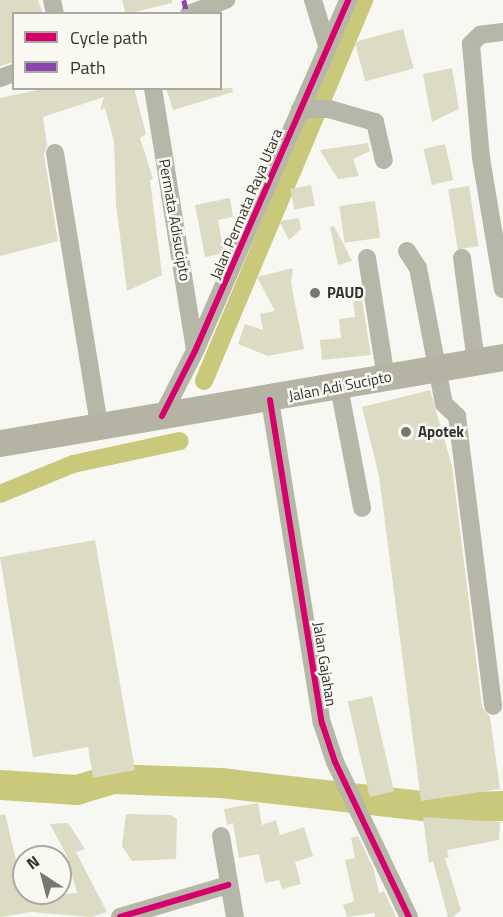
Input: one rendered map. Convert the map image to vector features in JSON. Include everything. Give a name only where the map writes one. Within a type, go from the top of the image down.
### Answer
[{"type":"highway","name":"Jalan Adi Sucipto","points":[[0,443],[270,399],[503,357]]},
{"type":"street","points":[[193,12],[226,0]]},
{"type":"street","points":[[313,0],[327,46]]},
{"type":"street","name":"Jalan Permata Raya Utara","points":[[162,416],[195,351],[304,109],[327,46],[348,0]]},
{"type":"street","points":[[503,32],[480,35],[471,44],[482,158],[503,290]]},
{"type":"street","name":"Permata Adisucipto","points":[[153,90],[195,351]]},
{"type":"street","points":[[304,109],[329,109],[375,122],[384,160]]},
{"type":"street","points":[[55,153],[99,426]]},
{"type":"street","points":[[407,251],[418,268],[444,404],[457,416],[494,706]]},
{"type":"street","points":[[367,258],[386,378]]},
{"type":"street","points":[[462,258],[476,362]]},
{"type":"street","points":[[339,387],[362,508]]},
{"type":"street","name":"Jalan Gajahan","points":[[270,399],[318,702],[329,747],[409,917]]},
{"type":"street","points":[[221,836],[235,917]]},
{"type":"street","points":[[120,917],[228,885]]},
{"type":"building","points":[[0,0],[38,0],[42,12],[12,12],[12,63],[0,66]]},
{"type":"building","points":[[122,0],[172,0],[172,3],[125,12]]},
{"type":"building","points":[[403,29],[414,69],[365,82],[355,42]]},
{"type":"building","points":[[452,68],[459,109],[432,122],[423,74]]},
{"type":"building","points":[[232,88],[233,92],[173,110],[167,90]]},
{"type":"building","points":[[38,90],[135,90],[146,134],[140,138],[153,179],[150,180],[162,275],[127,291],[116,204],[114,141],[105,108],[100,110],[104,97],[43,117],[47,145],[44,155],[58,241],[0,256],[0,98]]},
{"type":"building","points":[[368,143],[370,151],[353,159],[359,176],[338,179],[320,150]]},
{"type":"building","points":[[445,144],[453,180],[432,185],[424,149]]},
{"type":"building","points":[[311,185],[315,206],[294,210],[290,189]]},
{"type":"building","points":[[469,186],[479,246],[458,250],[448,189]]},
{"type":"building","points":[[230,198],[233,217],[218,220],[224,253],[205,257],[195,205]]},
{"type":"building","points":[[375,201],[380,238],[344,243],[339,206]]},
{"type":"building","points":[[299,218],[301,229],[289,240],[279,221]]},
{"type":"building","points":[[334,226],[352,261],[338,265],[330,227]]},
{"type":"building","points":[[293,268],[291,283],[304,349],[268,356],[238,344],[245,324],[263,330],[260,314],[275,311],[257,277]]},
{"type":"building","points":[[362,300],[371,355],[322,360],[320,340],[341,338],[339,319],[355,317],[353,301]]},
{"type":"building","points":[[430,390],[452,466],[482,707],[490,717],[500,789],[421,801],[379,476],[362,407]]},
{"type":"building","points":[[95,540],[135,770],[93,778],[88,747],[33,757],[0,557]]},
{"type":"building","points":[[372,696],[394,791],[370,797],[348,702]]},
{"type":"building","points":[[258,803],[262,825],[276,820],[280,835],[304,827],[313,856],[295,862],[301,884],[282,889],[279,880],[265,883],[259,854],[239,858],[233,823],[227,825],[224,809]]},
{"type":"building","points":[[5,814],[12,845],[12,905],[72,905],[72,893],[77,893],[72,875],[72,845],[61,845],[50,824],[68,823],[85,849],[76,852],[107,912],[91,917],[31,912],[0,917],[0,815]]},
{"type":"building","points":[[126,814],[170,815],[177,819],[176,859],[132,861],[122,846]]},
{"type":"building","points":[[423,817],[500,822],[499,840],[447,850],[449,857],[445,858],[461,910],[453,917],[448,917],[433,861],[429,863]]},
{"type":"building","points":[[358,836],[374,870],[379,893],[384,891],[396,917],[375,917],[374,913],[347,917],[343,905],[354,901],[345,860],[355,858],[351,838]]},
{"type":"waterway","points":[[204,381],[364,0]]},
{"type":"waterway","points":[[0,494],[73,464],[180,441]]},
{"type":"waterway","points":[[0,785],[77,790],[113,779],[221,783],[439,808],[503,806]]},
{"type":"marked path","points":[[184,0],[187,12]]},
{"type":"cycle path","points":[[162,416],[195,351],[348,0]]},
{"type":"cycle path","points":[[270,400],[322,723],[335,762],[409,917]]},
{"type":"cycle path","points":[[120,917],[228,885]]},
{"type":"place","name":"PAUD","points":[[315,293]]},
{"type":"place","name":"Apotek","points":[[406,432]]}]
